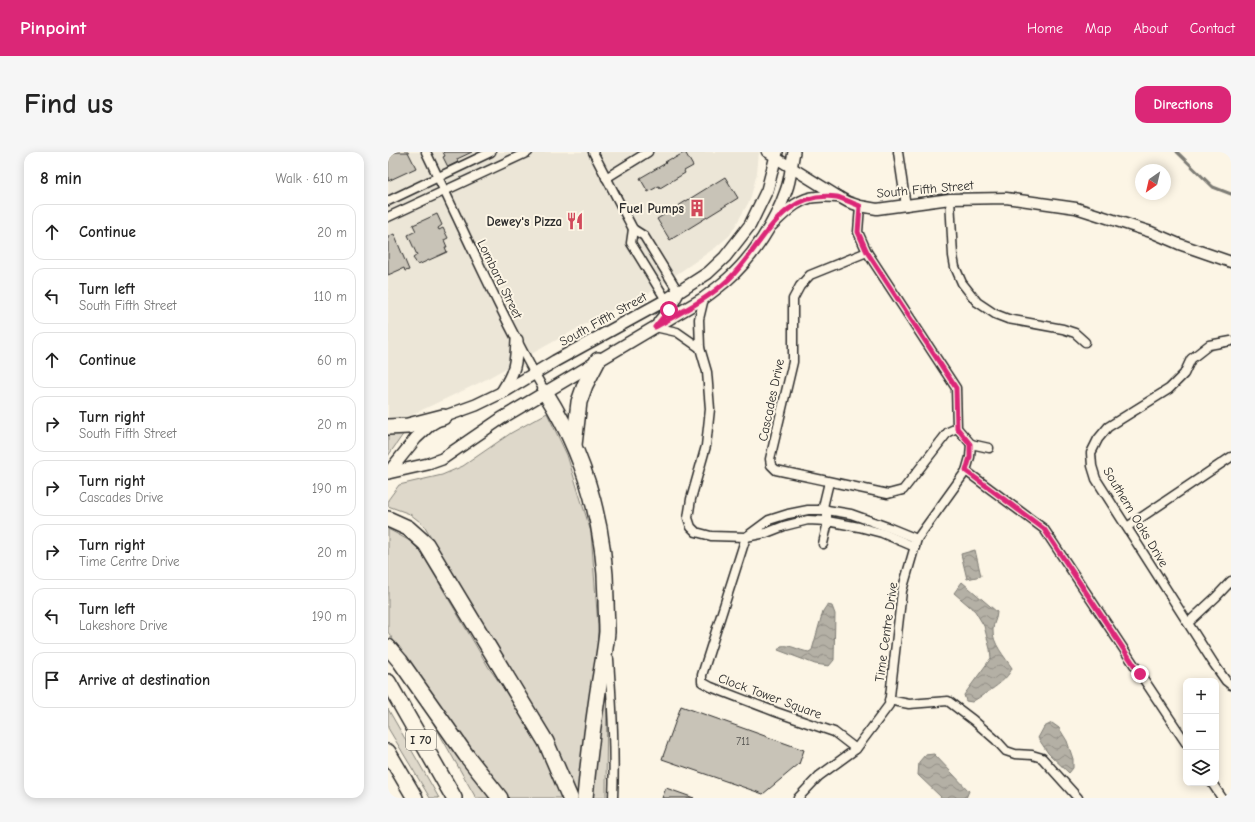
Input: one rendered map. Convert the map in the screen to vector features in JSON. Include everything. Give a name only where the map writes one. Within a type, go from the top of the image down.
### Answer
[{"type":"highway","points":[[574,446],[579,402],[585,385],[598,360]]},
{"type":"highway","points":[[545,392],[557,410],[574,446],[589,484],[599,525],[606,580],[607,632],[595,712],[585,798]]},
{"type":"highway","points":[[388,427],[408,426],[443,417]]},
{"type":"highway","points":[[388,519],[408,528],[426,544],[546,742],[570,798]]},
{"type":"highway","points":[[388,646],[466,755],[500,798]]},
{"type":"highway","name":"I 70","points":[[388,682],[454,798]]},
{"type":"highway","name":"I 70","points":[[388,752],[415,798]]},
{"type":"main road","points":[[791,168],[794,152]]},
{"type":"main road","name":"South Fifth Street","points":[[388,473],[416,438],[430,425],[443,417],[476,405],[502,392],[679,293],[708,273],[725,257],[750,225],[767,190],[777,155]]},
{"type":"main road","name":"South Fifth Street","points":[[388,473],[428,464],[442,459],[490,426],[545,392],[704,298],[728,279],[746,261],[767,230],[777,213],[787,190],[791,168]]},
{"type":"main road","points":[[655,327],[669,310],[679,293]]},
{"type":"main road","points":[[502,392],[512,374],[516,360],[516,340]]},
{"type":"street","name":"Lombard Street","points":[[426,152],[516,340],[545,392]]},
{"type":"street","points":[[388,201],[491,152]]},
{"type":"street","points":[[388,217],[528,152]]},
{"type":"street","points":[[593,152],[633,229],[644,236],[679,293]]},
{"type":"street","points":[[606,178],[648,152]]},
{"type":"street","points":[[766,152],[777,155]]},
{"type":"street","points":[[898,152],[906,206]]},
{"type":"street","name":"South Fifth Street","points":[[777,155],[791,168],[848,202],[860,206],[877,209],[950,199],[1006,198],[1076,208],[1151,232],[1179,244],[1231,262]]},
{"type":"street","points":[[767,230],[791,206],[801,201],[815,197],[839,197]]},
{"type":"street","points":[[950,199],[955,267],[962,283],[977,302],[995,314],[1008,319],[1063,329],[1075,333],[1085,342]]},
{"type":"street","points":[[860,206],[858,232],[867,252],[956,388],[957,428],[970,444],[989,448]]},
{"type":"street","points":[[633,229],[631,242],[666,300]]},
{"type":"street","name":"Cascades Drive","points":[[867,252],[810,275],[800,286],[793,299],[793,362],[770,460],[771,465],[776,470],[888,494],[903,490],[948,432],[957,428]]},
{"type":"street","points":[[704,298],[698,319],[700,348],[707,372],[710,409],[706,446],[691,499],[688,518],[691,527],[696,532],[711,536],[746,537],[766,533],[784,526],[808,520],[827,521],[859,527],[916,543]]},
{"type":"street","points":[[655,327],[678,332],[700,348]]},
{"type":"street","name":"Southern Oaks Drive","points":[[1231,341],[1209,345],[1191,359],[1184,374],[1169,389],[1108,427],[1098,439],[1091,453],[1092,466],[1096,479],[1218,670],[1231,685]]},
{"type":"street","name":"Time Centre Drive","points":[[798,798],[819,776],[856,749],[889,705],[902,591],[916,543],[966,471],[970,457],[970,444]]},
{"type":"street","points":[[1127,527],[1231,457]]},
{"type":"street","points":[[966,471],[1044,529],[1183,738]]},
{"type":"street","points":[[823,544],[827,521],[827,510],[823,507],[829,482]]},
{"type":"street","points":[[746,537],[769,520],[808,510],[827,510],[851,514],[890,528],[916,543]]},
{"type":"street","name":"Clock Tower Square","points":[[746,537],[702,675],[702,682],[711,687],[776,712],[834,732],[856,749]]},
{"type":"street","points":[[1188,623],[1231,581]]},
{"type":"street","points":[[607,632],[612,705],[614,767],[613,798]]},
{"type":"street","points":[[889,700],[909,704],[948,701],[984,730],[1006,751],[1015,754],[1032,755],[1042,758],[1078,798]]},
{"type":"street","points":[[1214,786],[1222,798]]},
{"type":"shaded area","points":[[388,152],[759,152],[757,173],[750,200],[730,235],[715,248],[639,300],[605,313],[481,382],[407,417],[388,419]]},
{"type":"shaded area","points":[[547,413],[567,455],[591,532],[598,626],[597,669],[580,798],[577,798],[558,752],[424,525],[410,514],[388,506],[388,500],[399,485],[442,475],[463,466],[511,433]]},
{"type":"shaded area","points":[[388,433],[404,433],[388,456]]},
{"type":"shaded area","points":[[388,529],[410,541],[421,552],[489,668],[516,705],[543,749],[563,798],[508,798],[471,752],[420,681],[388,632]]},
{"type":"shaded area","points":[[604,698],[607,698],[606,798],[592,798],[596,752]]},
{"type":"shaded area","points":[[388,709],[439,798],[430,798],[388,728]]},
{"type":"shaded area","points":[[427,712],[491,798],[476,798]]},
{"type":"water","points":[[975,550],[981,576],[967,579],[961,554]]},
{"type":"water","points":[[962,582],[997,612],[993,635],[1000,650],[1012,668],[1000,683],[972,702],[966,701],[964,695],[991,658],[984,626],[975,611],[954,593]]},
{"type":"water","points":[[827,605],[832,606],[835,614],[834,660],[829,666],[815,664],[778,650],[781,646],[785,646],[809,652],[812,650],[823,611]]},
{"type":"water","points":[[1052,723],[1059,728],[1067,741],[1073,759],[1073,768],[1069,773],[1048,753],[1038,738],[1044,727]]},
{"type":"water","points":[[934,754],[969,791],[966,798],[942,798],[918,775],[919,762],[925,755]]},
{"type":"building","points":[[388,152],[408,152],[416,168],[388,181]]},
{"type":"building","points":[[443,152],[472,152],[457,159],[458,162],[448,167],[443,157],[445,156]]},
{"type":"building","points":[[685,152],[693,166],[684,171],[685,173],[660,188],[659,186],[648,192],[640,178],[666,163],[665,162]]},
{"type":"building","name":"Fuel Pumps","points":[[725,177],[738,198],[670,240],[657,219]]},
{"type":"building","points":[[437,214],[442,225],[438,228],[439,230],[443,228],[448,238],[444,240],[447,247],[445,247],[447,252],[418,265],[413,258],[417,255],[408,235],[416,231],[413,225]]},
{"type":"building","points":[[394,234],[409,270],[405,271],[404,268],[388,275],[388,237]]},
{"type":"building","points":[[681,706],[804,750],[799,764],[763,794],[662,759]]},
{"type":"building","points":[[666,788],[694,798],[662,798]]},
{"type":"waterway","points":[[1177,152],[1213,187],[1231,194]]},
{"type":"place","name":"Fuel Pumps","points":[[697,208]]},
{"type":"place","name":"Dewey's Pizza","points":[[575,221]]},
{"type":"route","points":[[669,310],[655,327],[704,298],[728,279],[746,261],[761,241],[767,230],[791,206],[815,197],[839,197],[860,206],[858,232],[867,252],[956,388],[957,428],[970,444],[970,457],[966,471],[1044,529],[1140,674]]}]
